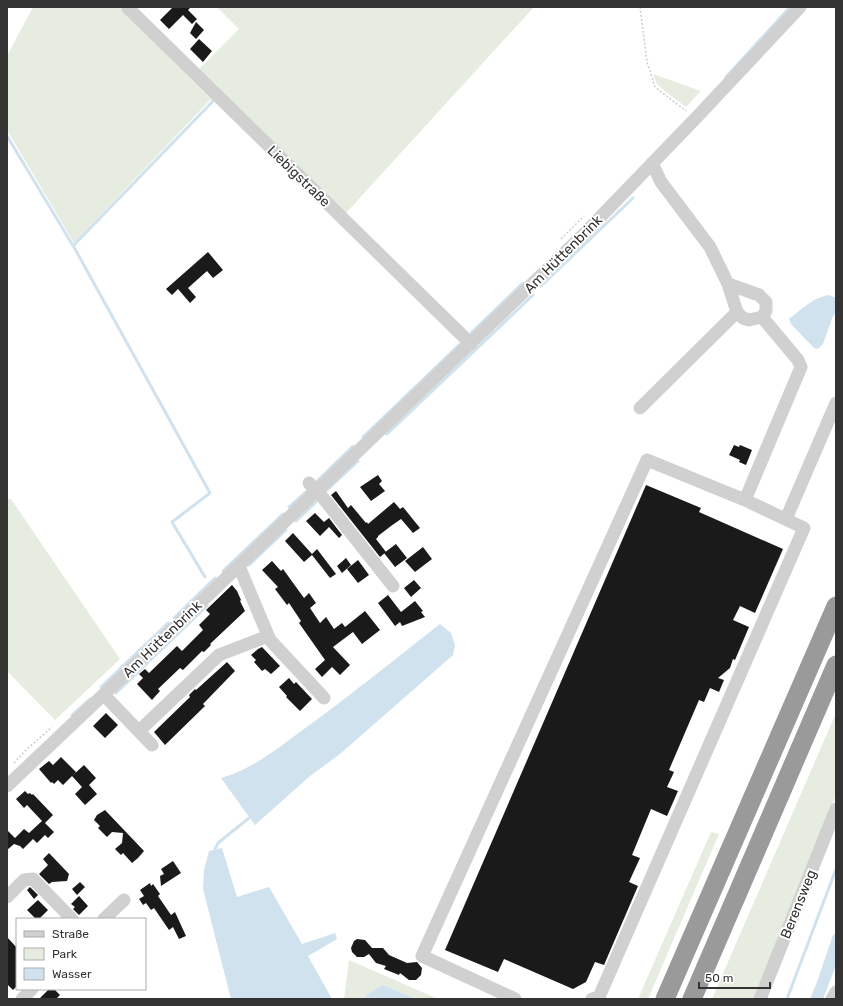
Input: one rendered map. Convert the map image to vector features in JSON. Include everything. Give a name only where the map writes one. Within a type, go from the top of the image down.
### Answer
[{"type":"highway","points":[[665,999],[836,606]]},
{"type":"highway","points":[[692,999],[836,665]]},
{"type":"street","name":"Liebigstraße","points":[[127,7],[471,344]]},
{"type":"street","name":"Am Hüttenbrink","points":[[7,786],[31,754],[65,724],[104,695],[172,622],[220,576],[238,567],[286,512],[357,445],[471,344],[582,236],[800,7]]},
{"type":"street","points":[[652,163],[661,182],[710,247],[728,284],[737,312],[743,318],[749,320],[762,317],[766,310],[766,302],[759,295],[728,284]]},
{"type":"street","points":[[640,408],[737,312]]},
{"type":"street","points":[[745,500],[801,367],[798,360],[762,317]]},
{"type":"street","points":[[786,519],[836,403]]},
{"type":"street","points":[[515,999],[422,956],[647,460],[745,500],[804,528],[599,997],[592,999]]},
{"type":"street","points":[[313,487],[393,586]]},
{"type":"street","points":[[238,567],[270,640],[324,698]]},
{"type":"street","points":[[139,731],[219,655],[268,636]]},
{"type":"street","points":[[104,695],[152,745]]},
{"type":"street","name":"Berensweg","points":[[760,999],[836,808]]},
{"type":"street","points":[[7,897],[24,880],[33,879],[71,918]]},
{"type":"street","points":[[105,918],[124,900]]},
{"type":"street","points":[[832,999],[836,992]]},
{"type":"path","points":[[640,7],[647,62],[655,87],[695,119]]},
{"type":"path","points":[[558,242],[586,215]]},
{"type":"green space","points":[[33,7],[118,7],[211,99],[74,243],[7,130],[7,56]]},
{"type":"green space","points":[[217,7],[534,7],[346,213],[199,69],[239,29]]},
{"type":"green space","points":[[653,74],[701,91],[686,107],[657,84]]},
{"type":"green space","points":[[7,499],[11,499],[120,659],[55,720],[7,671]]},
{"type":"green space","points":[[836,713],[836,795],[753,999],[712,999]]},
{"type":"green space","points":[[711,832],[719,834],[648,999],[638,999]]},
{"type":"green space","points":[[349,960],[438,999],[416,999],[383,985],[366,995],[366,999],[344,999]]},
{"type":"water","points":[[829,295],[836,298],[836,313],[833,316],[823,344],[818,349],[814,348],[791,324],[789,319],[812,301]]},
{"type":"water","points":[[440,624],[451,633],[455,645],[453,655],[340,754],[310,776],[255,825],[221,778],[254,764],[275,750],[339,703]]},
{"type":"water","points":[[222,848],[237,897],[269,887],[302,944],[335,933],[337,939],[308,956],[332,999],[231,999],[203,889],[204,870],[209,851]]},
{"type":"water","points":[[836,934],[836,965],[823,999],[810,999],[833,935]]},
{"type":"water","points":[[383,985],[416,999],[366,999],[366,995]]},
{"type":"building","points":[[173,7],[191,7],[188,10],[197,19],[192,24],[183,15],[169,29],[160,20]]},
{"type":"building","points":[[196,22],[204,30],[196,39],[190,33]]},
{"type":"building","points":[[199,39],[212,51],[203,62],[190,49]]},
{"type":"building","points":[[208,252],[223,270],[213,278],[207,271],[188,288],[196,297],[190,303],[178,289],[172,295],[166,289]]},
{"type":"building","points":[[734,445],[739,447],[740,445],[752,450],[746,465],[739,462],[740,460],[729,455]]},
{"type":"building","points":[[378,475],[382,481],[379,484],[385,491],[371,501],[360,487]]},
{"type":"building","points":[[646,485],[701,508],[699,512],[783,549],[755,613],[740,606],[733,620],[749,627],[735,660],[733,659],[730,668],[718,678],[724,680],[719,692],[710,688],[704,702],[699,700],[669,770],[674,772],[667,787],[678,791],[667,816],[651,809],[632,855],[640,858],[629,882],[638,886],[604,965],[595,962],[586,982],[573,989],[504,959],[498,972],[445,950]]},
{"type":"building","points":[[336,491],[348,508],[351,505],[368,524],[394,502],[400,509],[403,507],[420,528],[413,533],[401,519],[391,526],[376,539],[386,552],[380,557],[331,495]]},
{"type":"building","points":[[315,513],[324,522],[329,518],[342,535],[339,538],[329,527],[320,536],[306,521]]},
{"type":"building","points":[[293,533],[312,554],[317,549],[336,574],[330,578],[312,555],[304,562],[285,541]]},
{"type":"building","points":[[396,544],[407,558],[395,567],[384,553]]},
{"type":"building","points":[[423,547],[432,559],[415,572],[405,561]]},
{"type":"building","points":[[346,558],[351,565],[342,573],[337,566]]},
{"type":"building","points":[[358,560],[369,575],[358,583],[347,569]]},
{"type":"building","points":[[272,561],[281,571],[283,569],[304,598],[309,593],[316,603],[310,608],[320,623],[326,617],[334,629],[342,623],[345,627],[365,611],[380,630],[362,644],[353,632],[333,647],[350,665],[340,675],[332,667],[322,677],[315,669],[325,660],[299,623],[301,621],[289,603],[287,605],[275,589],[278,587],[262,570]]},
{"type":"building","points":[[414,580],[421,588],[411,597],[404,588]]},
{"type":"building","points":[[232,585],[237,591],[245,611],[210,644],[211,645],[204,652],[202,651],[183,670],[180,668],[158,689],[160,691],[152,700],[137,684],[143,678],[139,674],[145,669],[149,673],[177,646],[182,651],[203,630],[199,625],[210,614],[206,610]]},
{"type":"building","points":[[388,595],[401,612],[415,601],[423,611],[421,612],[425,617],[402,626],[400,622],[395,626],[378,603]]},
{"type":"building","points":[[262,647],[280,666],[271,674],[265,669],[262,671],[254,662],[256,660],[251,655]]},
{"type":"building","points":[[227,662],[235,671],[203,704],[205,706],[165,745],[154,732],[190,697],[189,695],[195,689],[196,690]]},
{"type":"building","points":[[289,678],[294,684],[296,682],[312,699],[300,711],[286,697],[287,696],[279,687]]},
{"type":"building","points":[[106,713],[118,725],[105,738],[93,726]]},
{"type":"building","points":[[61,757],[76,772],[63,785],[58,780],[54,784],[52,782],[51,783],[39,769],[49,761],[53,765]]},
{"type":"building","points":[[84,765],[96,778],[89,785],[97,794],[85,805],[75,794],[82,787],[72,776]]},
{"type":"building","points":[[25,791],[28,794],[33,794],[53,815],[45,823],[54,832],[48,838],[45,835],[37,843],[33,839],[23,849],[14,844],[7,850],[7,830],[15,838],[24,829],[29,833],[42,821],[27,805],[24,808],[16,799]]},
{"type":"building","points":[[105,810],[144,851],[132,863],[123,853],[121,855],[115,849],[122,843],[123,833],[112,832],[107,837],[98,828],[100,826],[94,820],[97,815]]},
{"type":"building","points":[[49,853],[69,874],[67,881],[52,882],[49,884],[39,874],[48,865],[43,859]]},
{"type":"building","points":[[173,861],[181,873],[161,886],[160,876],[164,874],[161,869]]},
{"type":"building","points":[[80,882],[85,887],[77,895],[72,889]]},
{"type":"building","points":[[150,883],[151,886],[153,884],[160,894],[158,896],[171,915],[175,912],[186,936],[179,939],[173,927],[169,930],[154,908],[151,910],[146,903],[143,905],[139,899],[144,896],[140,890]]},
{"type":"building","points":[[30,887],[38,895],[34,899],[27,890]]},
{"type":"building","points":[[79,896],[88,906],[79,915],[73,909],[75,907],[71,904]]},
{"type":"building","points":[[38,900],[48,910],[40,918],[35,918],[27,910]]},
{"type":"building","points":[[7,937],[16,947],[16,987],[13,990],[7,984]]},
{"type":"building","points":[[357,939],[365,940],[372,948],[383,948],[389,955],[407,963],[417,962],[422,968],[421,975],[416,980],[409,980],[400,973],[399,975],[384,969],[386,966],[376,963],[369,954],[364,957],[357,957],[352,952],[351,948],[354,941]]},
{"type":"building","points":[[48,990],[55,990],[60,995],[56,999],[39,999]]},
{"type":"waterway","points":[[726,77],[790,7]]},
{"type":"waterway","points":[[73,246],[214,100],[212,98]]},
{"type":"waterway","points":[[7,136],[75,249],[210,493],[172,522],[205,577]]},
{"type":"waterway","points":[[541,286],[633,198]]},
{"type":"waterway","points":[[471,333],[523,283]]},
{"type":"waterway","points":[[387,434],[533,295]]},
{"type":"waterway","points":[[363,437],[460,344]]},
{"type":"waterway","points":[[314,484],[353,446]]},
{"type":"waterway","points":[[325,492],[358,461]]},
{"type":"waterway","points":[[289,507],[309,489]]},
{"type":"waterway","points":[[296,521],[316,502]]},
{"type":"waterway","points":[[223,571],[283,514]]},
{"type":"waterway","points":[[249,565],[286,530]]},
{"type":"waterway","points":[[174,618],[215,578]]},
{"type":"waterway","points":[[116,693],[207,606]]},
{"type":"waterway","points":[[101,687],[168,623]]},
{"type":"waterway","points":[[72,715],[90,699]]},
{"type":"waterway","points":[[215,849],[218,843],[249,818]]},
{"type":"waterway","points":[[787,999],[836,869]]}]
